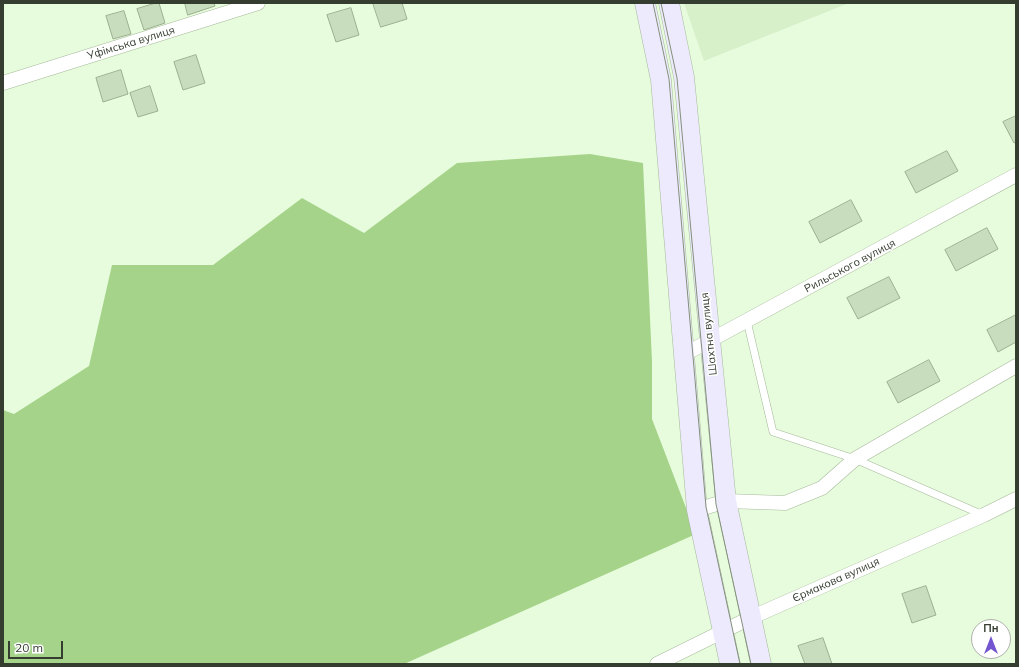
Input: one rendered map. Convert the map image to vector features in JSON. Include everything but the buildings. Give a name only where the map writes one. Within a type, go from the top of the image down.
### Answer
[{"type":"main road","points":[[645,3],[661,80],[697,510],[730,664]]},
{"type":"main road","name":"Шахтна вулиця","points":[[669,3],[684,77],[726,501],[761,664]]},
{"type":"street","name":"Уфімська вулиця","points":[[3,83],[258,3]]},
{"type":"street","name":"Рильського вулиця","points":[[683,355],[1016,176]]},
{"type":"street","points":[[697,510],[726,501],[785,503],[822,488],[855,459],[1016,366]]},
{"type":"street","name":"Єрмакова вулиця","points":[[657,664],[750,618],[984,515],[1016,499]]},
{"type":"lane","points":[[747,321],[773,432],[855,459],[984,515]]},
{"type":"shaded area","points":[[684,3],[849,3],[704,61]]},
{"type":"green space","points":[[590,154],[643,163],[652,362],[652,419],[696,534],[404,664],[3,664],[3,410],[14,414],[89,366],[112,265],[213,265],[302,198],[364,233],[457,163]]},
{"type":"tram line","points":[[653,3],[669,79],[706,507],[740,664]]},
{"type":"tram line","points":[[661,3],[677,78],[716,504],[751,664]]}]
